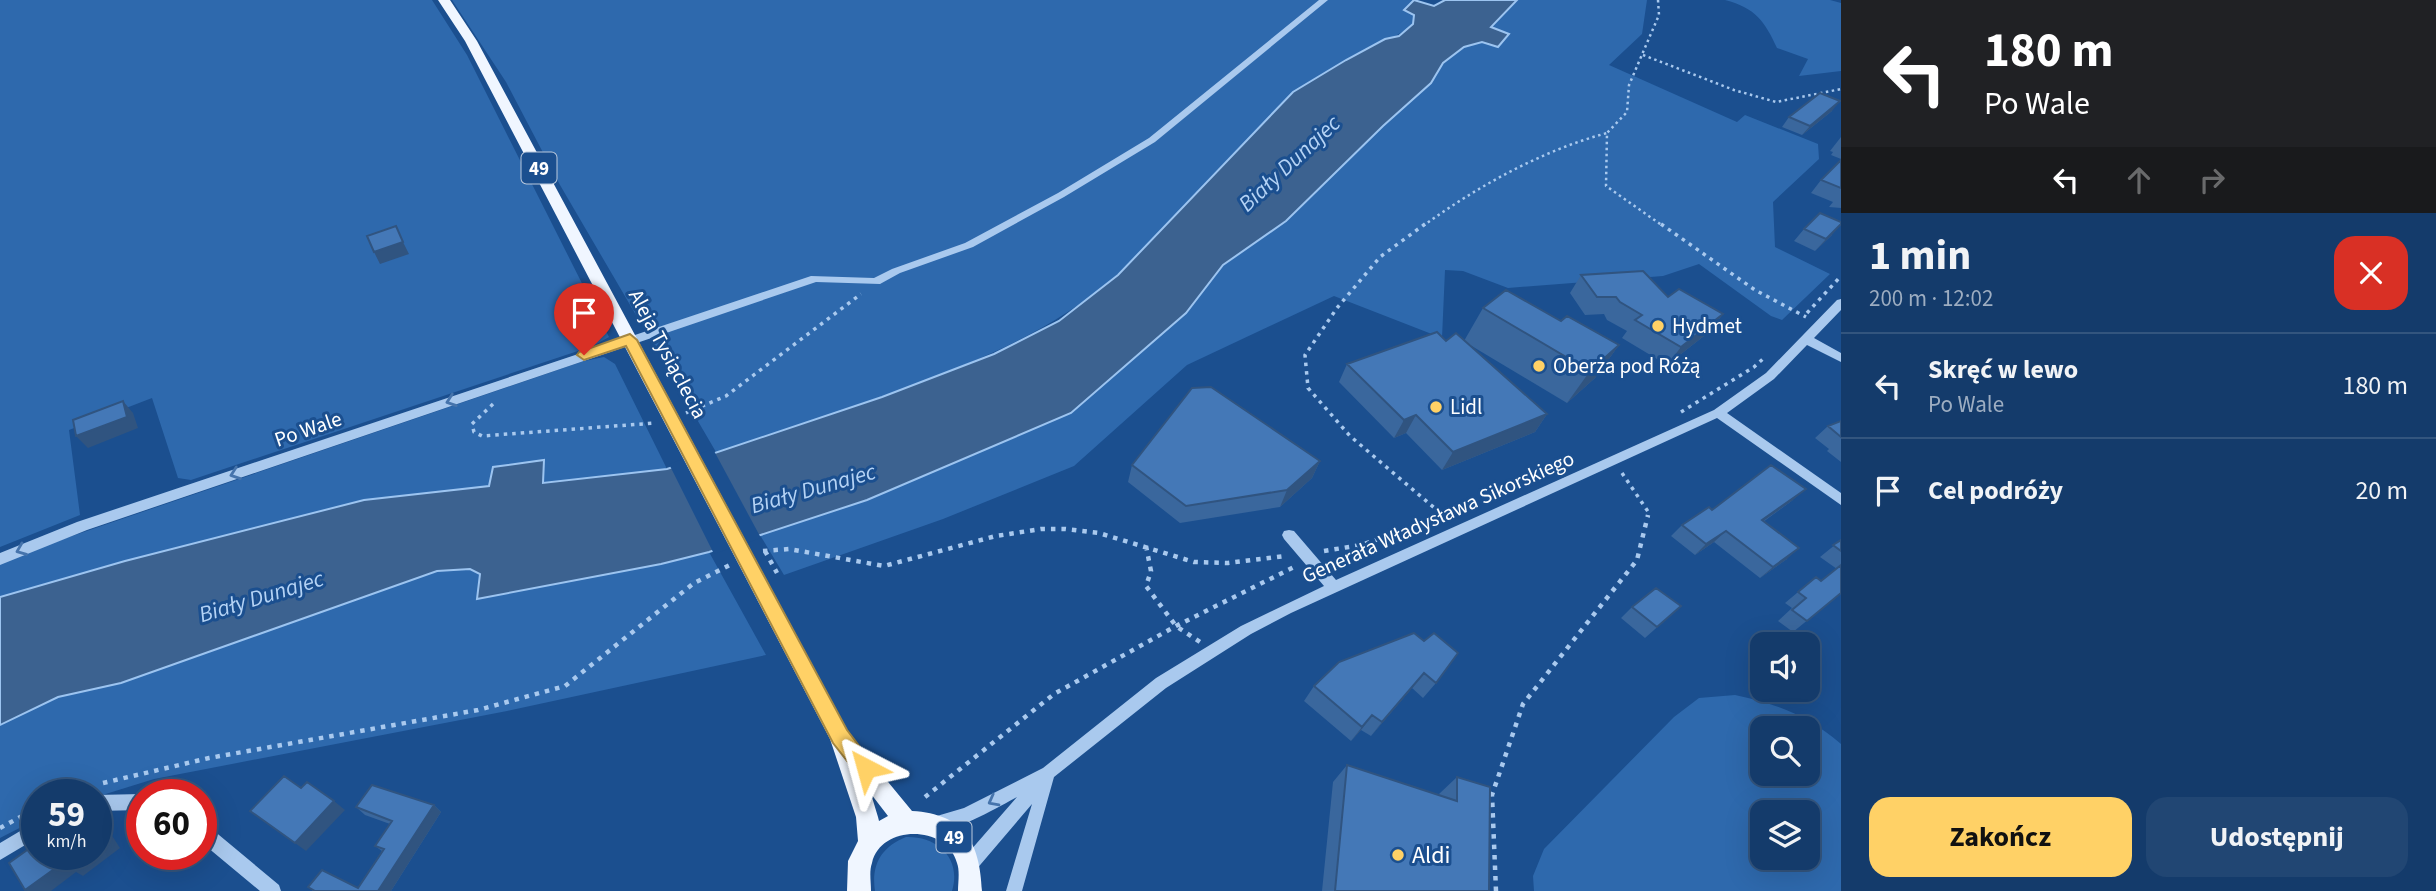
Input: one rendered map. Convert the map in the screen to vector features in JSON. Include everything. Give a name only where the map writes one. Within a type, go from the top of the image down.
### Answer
[{"type":"main road","name":"Aleja Tysiąclecia","points":[[444,0],[471,41],[840,736],[906,821]]},
{"type":"main road","name":"Aleja Tysiąclecia","points":[[840,736],[867,817],[870,843]]},
{"type":"main road","name":"49","points":[[859,891],[858,873],[870,843],[886,828],[906,821],[935,824],[952,835],[961,845],[970,883]]},
{"type":"street","name":"Po Wale","points":[[0,559],[95,522],[815,278],[876,282],[896,271],[969,245],[1152,141],[1324,0]]},
{"type":"street","name":"Generała Władysława Sikorskiego","points":[[935,824],[967,815],[1049,772],[1161,683],[1247,630],[1333,587],[1718,413],[1770,376],[1808,340],[1841,303]]},
{"type":"street","points":[[1808,340],[1841,358]]},
{"type":"street","points":[[1718,413],[1841,500]]},
{"type":"street","points":[[1289,535],[1303,558],[1333,587]]},
{"type":"street","name":"Generała Władysława Sikorskiego","points":[[970,883],[1049,772]]},
{"type":"street","points":[[1014,891],[1049,772]]},
{"type":"street","points":[[0,852],[21,839]]},
{"type":"street","points":[[217,844],[273,891]]},
{"type":"path","points":[[1458,531],[1350,436],[1308,388],[1306,355],[1336,309],[1380,257],[1437,216],[1489,184],[1567,144],[1607,133],[1627,112],[1629,85],[1659,15],[1658,0]]},
{"type":"path","points":[[1643,55],[1734,90],[1776,102],[1841,89]]},
{"type":"path","points":[[1607,133],[1606,186],[1755,290],[1821,326]]},
{"type":"path","points":[[1797,324],[1841,276]]},
{"type":"path","points":[[1672,416],[1754,367],[1774,348]]},
{"type":"path","points":[[1496,891],[1492,795],[1523,704],[1637,560],[1649,513],[1622,473]]},
{"type":"path","points":[[758,554],[783,547],[865,566],[884,566],[969,541],[1034,528],[1096,532],[1194,562],[1303,558],[1362,545],[1470,506]]},
{"type":"path","points":[[1146,546],[1152,571],[1146,586],[1176,626],[1213,651]]},
{"type":"path","points":[[925,797],[1054,694],[1303,558]]},
{"type":"path","points":[[112,781],[209,758],[478,710],[565,686],[694,583],[736,562]]},
{"type":"path","points":[[0,828],[21,817]]},
{"type":"shaded area","points":[[0,0],[432,0],[467,55],[609,337],[593,346],[191,480],[178,478],[152,398],[69,430],[80,515],[0,547]]},
{"type":"shaded area","points":[[452,0],[1414,0],[1404,10],[1414,15],[1414,24],[1344,61],[1310,87],[1236,151],[1135,259],[1093,295],[1068,312],[1017,341],[937,376],[813,421],[716,452],[560,185],[506,82]]},
{"type":"shaded area","points":[[1517,0],[1647,0],[1642,34],[1609,65],[1737,122],[1745,115],[1818,144],[1819,159],[1773,202],[1775,247],[1830,274],[1782,320],[1771,316],[1699,264],[1663,276],[1508,288],[1463,271],[1445,270],[1442,338],[1334,296],[1187,365],[1074,466],[943,519],[784,575],[760,535],[867,500],[1071,413],[1186,313],[1223,265],[1286,221],[1431,83],[1443,63],[1464,47],[1482,42],[1498,46],[1491,28]]},
{"type":"shaded area","points":[[1725,0],[1830,0],[1841,3],[1841,71],[1799,76],[1808,59],[1777,48],[1758,17],[1745,7]]},
{"type":"shaded area","points":[[604,357],[615,364],[667,469],[543,483],[543,460],[489,486],[364,500],[125,561],[0,597],[0,564],[37,548],[584,361]]},
{"type":"shaded area","points":[[709,552],[766,655],[507,711],[154,779],[126,779],[126,788],[112,792],[112,779],[21,779],[21,827],[0,838],[0,725],[58,697],[121,683],[437,571],[470,569],[480,575],[478,599],[661,564]]},
{"type":"shaded area","points":[[1735,695],[1799,716],[1750,716],[1750,786],[1820,786],[1820,728],[1841,744],[1841,891],[1534,891],[1533,876],[1544,849],[1674,717],[1699,698]]},
{"type":"shaded area","points":[[906,837],[928,840],[944,851],[953,869],[952,891],[875,891],[876,865],[880,858],[890,846]]},
{"type":"water","name":"Biały Dunajec","points":[[1414,0],[1434,6],[1445,0],[1517,0],[1491,27],[1509,34],[1498,47],[1482,42],[1464,47],[1443,63],[1431,83],[1286,221],[1223,265],[1186,313],[1071,413],[867,500],[709,552],[661,564],[477,599],[480,574],[470,569],[437,571],[121,683],[58,697],[0,725],[0,597],[125,561],[364,500],[489,486],[493,467],[544,460],[543,483],[667,469],[882,397],[994,354],[1059,321],[1118,275],[1293,92],[1385,39],[1399,36],[1413,24],[1414,15],[1404,10]]},
{"type":"pier","points":[[713,449],[761,538],[714,554],[669,464]]},
{"type":"building","points":[[1820,93],[1840,101],[1810,126],[1789,117]]},
{"type":"building","points":[[1841,160],[1841,188],[1821,180]]},
{"type":"building","points":[[1820,213],[1841,222],[1826,239],[1804,229]]},
{"type":"building","points":[[396,226],[403,242],[374,252],[367,236]]},
{"type":"building","points":[[1643,271],[1668,297],[1679,289],[1723,314],[1681,347],[1635,320],[1642,315],[1616,297],[1597,297],[1581,275]]},
{"type":"building","points":[[1506,290],[1561,321],[1567,316],[1619,345],[1590,371],[1483,308]]},
{"type":"building","name":"Lidl","points":[[1437,332],[1446,341],[1456,333],[1547,414],[1453,452],[1416,415],[1404,420],[1347,364]]},
{"type":"building","points":[[1211,387],[1320,461],[1287,490],[1186,506],[1132,465],[1192,388]]},
{"type":"building","points":[[123,401],[127,417],[76,436],[73,420]]},
{"type":"building","points":[[1841,421],[1841,437],[1828,426]]},
{"type":"building","points":[[1771,465],[1806,489],[1762,520],[1799,548],[1773,567],[1726,531],[1706,544],[1682,525],[1709,507],[1712,510]]},
{"type":"building","points":[[1841,540],[1841,551],[1833,545]]},
{"type":"building","points":[[1841,565],[1841,593],[1807,621],[1792,610],[1806,598],[1798,592],[1816,577],[1821,581]]},
{"type":"building","points":[[1656,588],[1681,606],[1657,627],[1632,607]]},
{"type":"building","points":[[1414,633],[1424,641],[1434,633],[1458,653],[1436,683],[1424,673],[1382,722],[1372,715],[1362,727],[1314,686],[1339,662]]},
{"type":"building","name":"Aldi","points":[[1347,765],[1457,801],[1457,777],[1490,787],[1489,891],[1335,891]]},
{"type":"building","points":[[284,776],[301,788],[307,782],[334,801],[295,843],[250,811]]},
{"type":"building","points":[[372,785],[434,805],[378,891],[315,891],[308,887],[322,870],[358,888],[384,849],[375,846],[392,821],[356,807]]},
{"type":"building","points":[[21,854],[21,870],[53,870],[25,890],[9,863]]},
{"type":"place","name":"Hydmet","points":[[1658,326]]},
{"type":"place","name":"Oberża pod Różą","points":[[1539,366]]},
{"type":"place","name":"Lidl","points":[[1436,407]]},
{"type":"place","name":"Aldi","points":[[1398,855]]},
{"type":"route","points":[[584,355],[630,340],[840,736],[866,768]]}]
